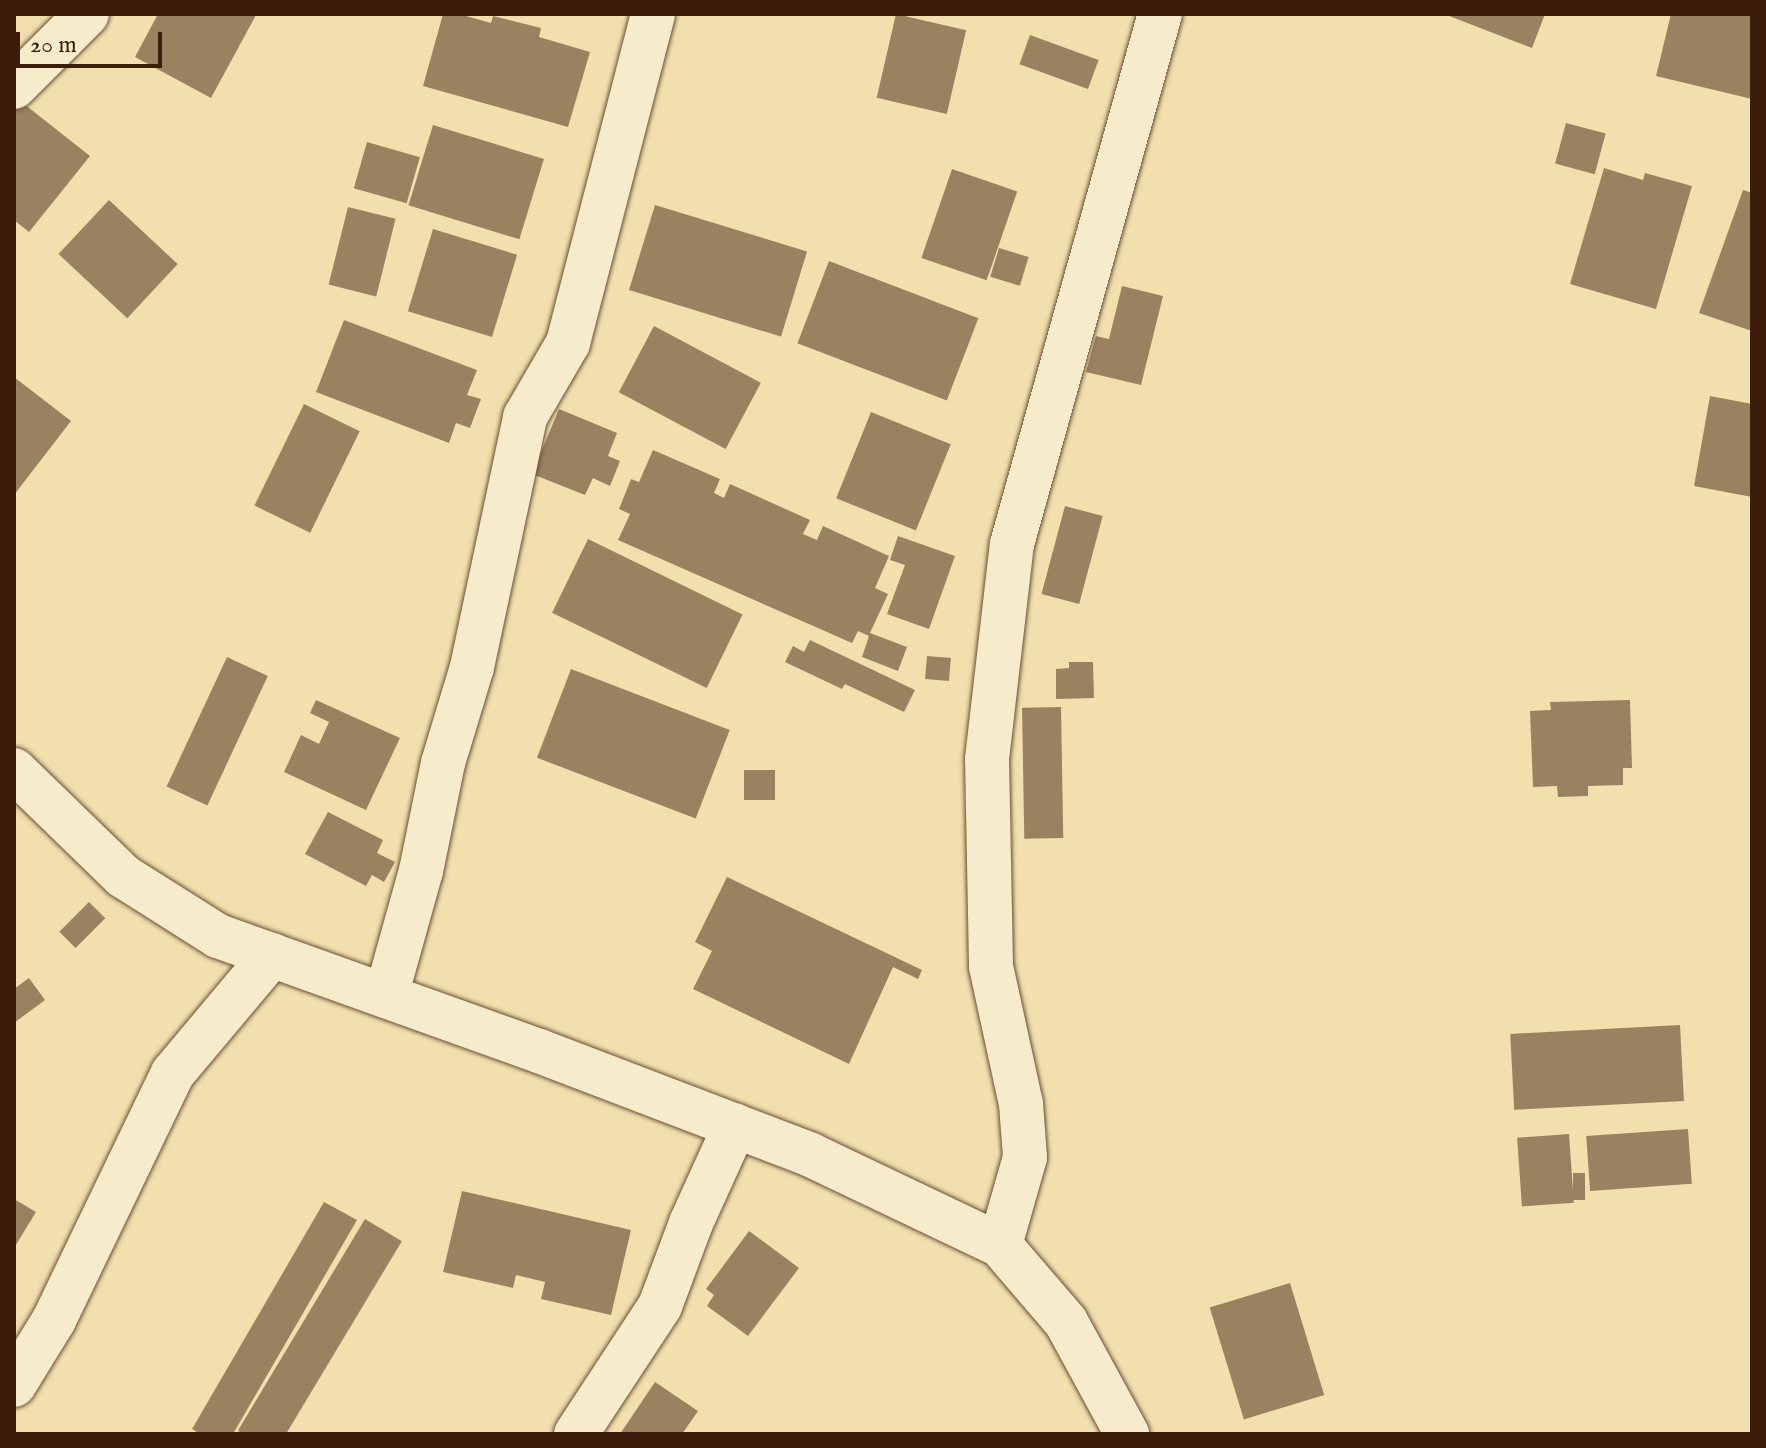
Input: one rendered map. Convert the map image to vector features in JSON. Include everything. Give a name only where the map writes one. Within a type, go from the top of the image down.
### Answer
[{"type":"street","points":[[14,87],[87,14]]},
{"type":"street","points":[[386,996],[421,871],[443,763],[472,667],[525,417],[568,343],[653,14]]},
{"type":"street","points":[[1000,1245],[1025,1157],[1021,1104],[991,966],[987,759],[1012,544],[1160,14]]},
{"type":"street","points":[[14,770],[123,876],[218,936],[811,1155],[1000,1245],[1066,1322],[1127,1434]]},
{"type":"street","points":[[14,1385],[54,1320],[173,1073],[272,955]]},
{"type":"street","points":[[576,1434],[660,1306],[691,1223],[735,1126]]},
{"type":"building","points":[[158,14],[256,15],[211,98],[135,57]]},
{"type":"building","points":[[443,14],[459,14],[491,23],[493,16],[541,28],[539,37],[590,52],[568,127],[423,86]]},
{"type":"building","points":[[896,14],[966,30],[947,114],[877,98]]},
{"type":"building","points":[[1444,14],[1545,14],[1532,48]]},
{"type":"building","points":[[1671,14],[1752,14],[1752,99],[1656,76]]},
{"type":"building","points":[[1030,35],[1099,60],[1088,89],[1019,64]]},
{"type":"building","points":[[14,96],[90,156],[29,232],[14,220]]},
{"type":"building","points":[[1566,123],[1606,134],[1595,174],[1555,164]]},
{"type":"building","points":[[433,125],[544,159],[519,239],[408,205]]},
{"type":"building","points":[[367,142],[420,157],[407,203],[354,188]]},
{"type":"building","points":[[1604,168],[1643,180],[1645,173],[1692,186],[1656,309],[1570,284]]},
{"type":"building","points":[[952,169],[1017,191],[987,280],[921,258]]},
{"type":"building","points":[[1743,190],[1752,193],[1752,331],[1699,313]]},
{"type":"building","points":[[109,200],[178,264],[127,318],[59,254]]},
{"type":"building","points":[[655,205],[807,251],[781,337],[629,290]]},
{"type":"building","points":[[348,207],[396,219],[376,296],[329,285]]},
{"type":"building","points":[[433,229],[517,255],[492,337],[408,311]]},
{"type":"building","points":[[999,248],[1029,257],[1020,286],[990,277]]},
{"type":"building","points":[[829,261],[978,318],[947,400],[797,343]]},
{"type":"building","points":[[1122,286],[1163,296],[1141,385],[1086,372],[1096,336],[1109,339]]},
{"type":"building","points":[[344,320],[477,370],[467,395],[481,399],[470,428],[456,423],[449,443],[316,392]]},
{"type":"building","points":[[654,326],[761,383],[726,449],[619,392]]},
{"type":"building","points":[[14,377],[71,421],[14,495]]},
{"type":"building","points":[[1710,396],[1752,404],[1752,497],[1694,486]]},
{"type":"building","points":[[304,404],[360,431],[310,533],[254,506]]},
{"type":"building","points":[[559,409],[617,433],[608,456],[620,461],[610,486],[593,478],[585,495],[532,474]]},
{"type":"building","points":[[871,412],[951,444],[916,530],[836,498]]},
{"type":"building","points":[[653,450],[720,479],[714,493],[724,498],[730,484],[810,520],[803,534],[817,540],[823,526],[889,556],[875,588],[888,594],[870,633],[907,647],[898,671],[862,657],[869,636],[858,631],[852,643],[618,540],[630,514],[619,509],[631,479],[639,482]]},
{"type":"building","points":[[1065,506],[1103,516],[1079,604],[1041,594]]},
{"type":"building","points":[[898,536],[955,556],[929,629],[887,614],[905,565],[890,560]]},
{"type":"building","points":[[588,539],[743,614],[707,688],[552,613]]},
{"type":"building","points":[[810,640],[915,690],[904,712],[845,684],[842,689],[785,662],[793,646],[804,652]]},
{"type":"building","points":[[927,656],[951,658],[949,681],[925,679]]},
{"type":"building","points":[[227,657],[268,676],[207,806],[167,787]]},
{"type":"building","points":[[1069,662],[1093,662],[1094,698],[1056,699],[1056,669],[1069,668]]},
{"type":"building","points":[[571,669],[730,730],[696,819],[537,758]]},
{"type":"building","points":[[316,700],[400,738],[366,810],[284,772],[301,735],[319,744],[329,722],[310,713]]},
{"type":"building","points":[[1630,700],[1632,768],[1623,768],[1623,785],[1588,786],[1588,796],[1558,797],[1557,786],[1533,787],[1530,711],[1551,710],[1550,702]]},
{"type":"building","points":[[1061,707],[1063,838],[1024,839],[1022,708]]},
{"type":"building","points":[[744,770],[775,770],[775,800],[744,800]]},
{"type":"building","points":[[328,812],[383,840],[377,853],[395,862],[384,882],[372,875],[366,886],[305,854]]},
{"type":"building","points":[[727,877],[922,970],[918,979],[893,967],[849,1064],[693,989],[712,951],[695,942]]},
{"type":"building","points":[[89,902],[105,918],[76,948],[59,932]]},
{"type":"building","points":[[29,978],[45,1000],[14,1023],[14,989]]},
{"type":"building","points":[[1680,1025],[1684,1101],[1514,1110],[1510,1034]]},
{"type":"building","points":[[1688,1129],[1692,1184],[1590,1191],[1586,1136]]},
{"type":"building","points":[[1569,1134],[1574,1203],[1522,1206],[1517,1138]]},
{"type":"building","points":[[1573,1173],[1585,1173],[1585,1200],[1573,1200]]},
{"type":"building","points":[[462,1191],[631,1230],[611,1315],[541,1299],[545,1282],[516,1275],[513,1288],[443,1272]]},
{"type":"building","points":[[14,1199],[36,1212],[14,1248]]},
{"type":"building","points":[[324,1202],[357,1220],[233,1434],[200,1434],[192,1429]]},
{"type":"building","points":[[365,1219],[402,1241],[286,1434],[243,1434],[238,1431]]},
{"type":"building","points":[[749,1231],[799,1268],[748,1336],[707,1306],[714,1295],[706,1289]]},
{"type":"building","points":[[1290,1283],[1324,1395],[1244,1419],[1210,1308]]},
{"type":"building","points":[[655,1382],[698,1411],[682,1434],[620,1434]]}]
